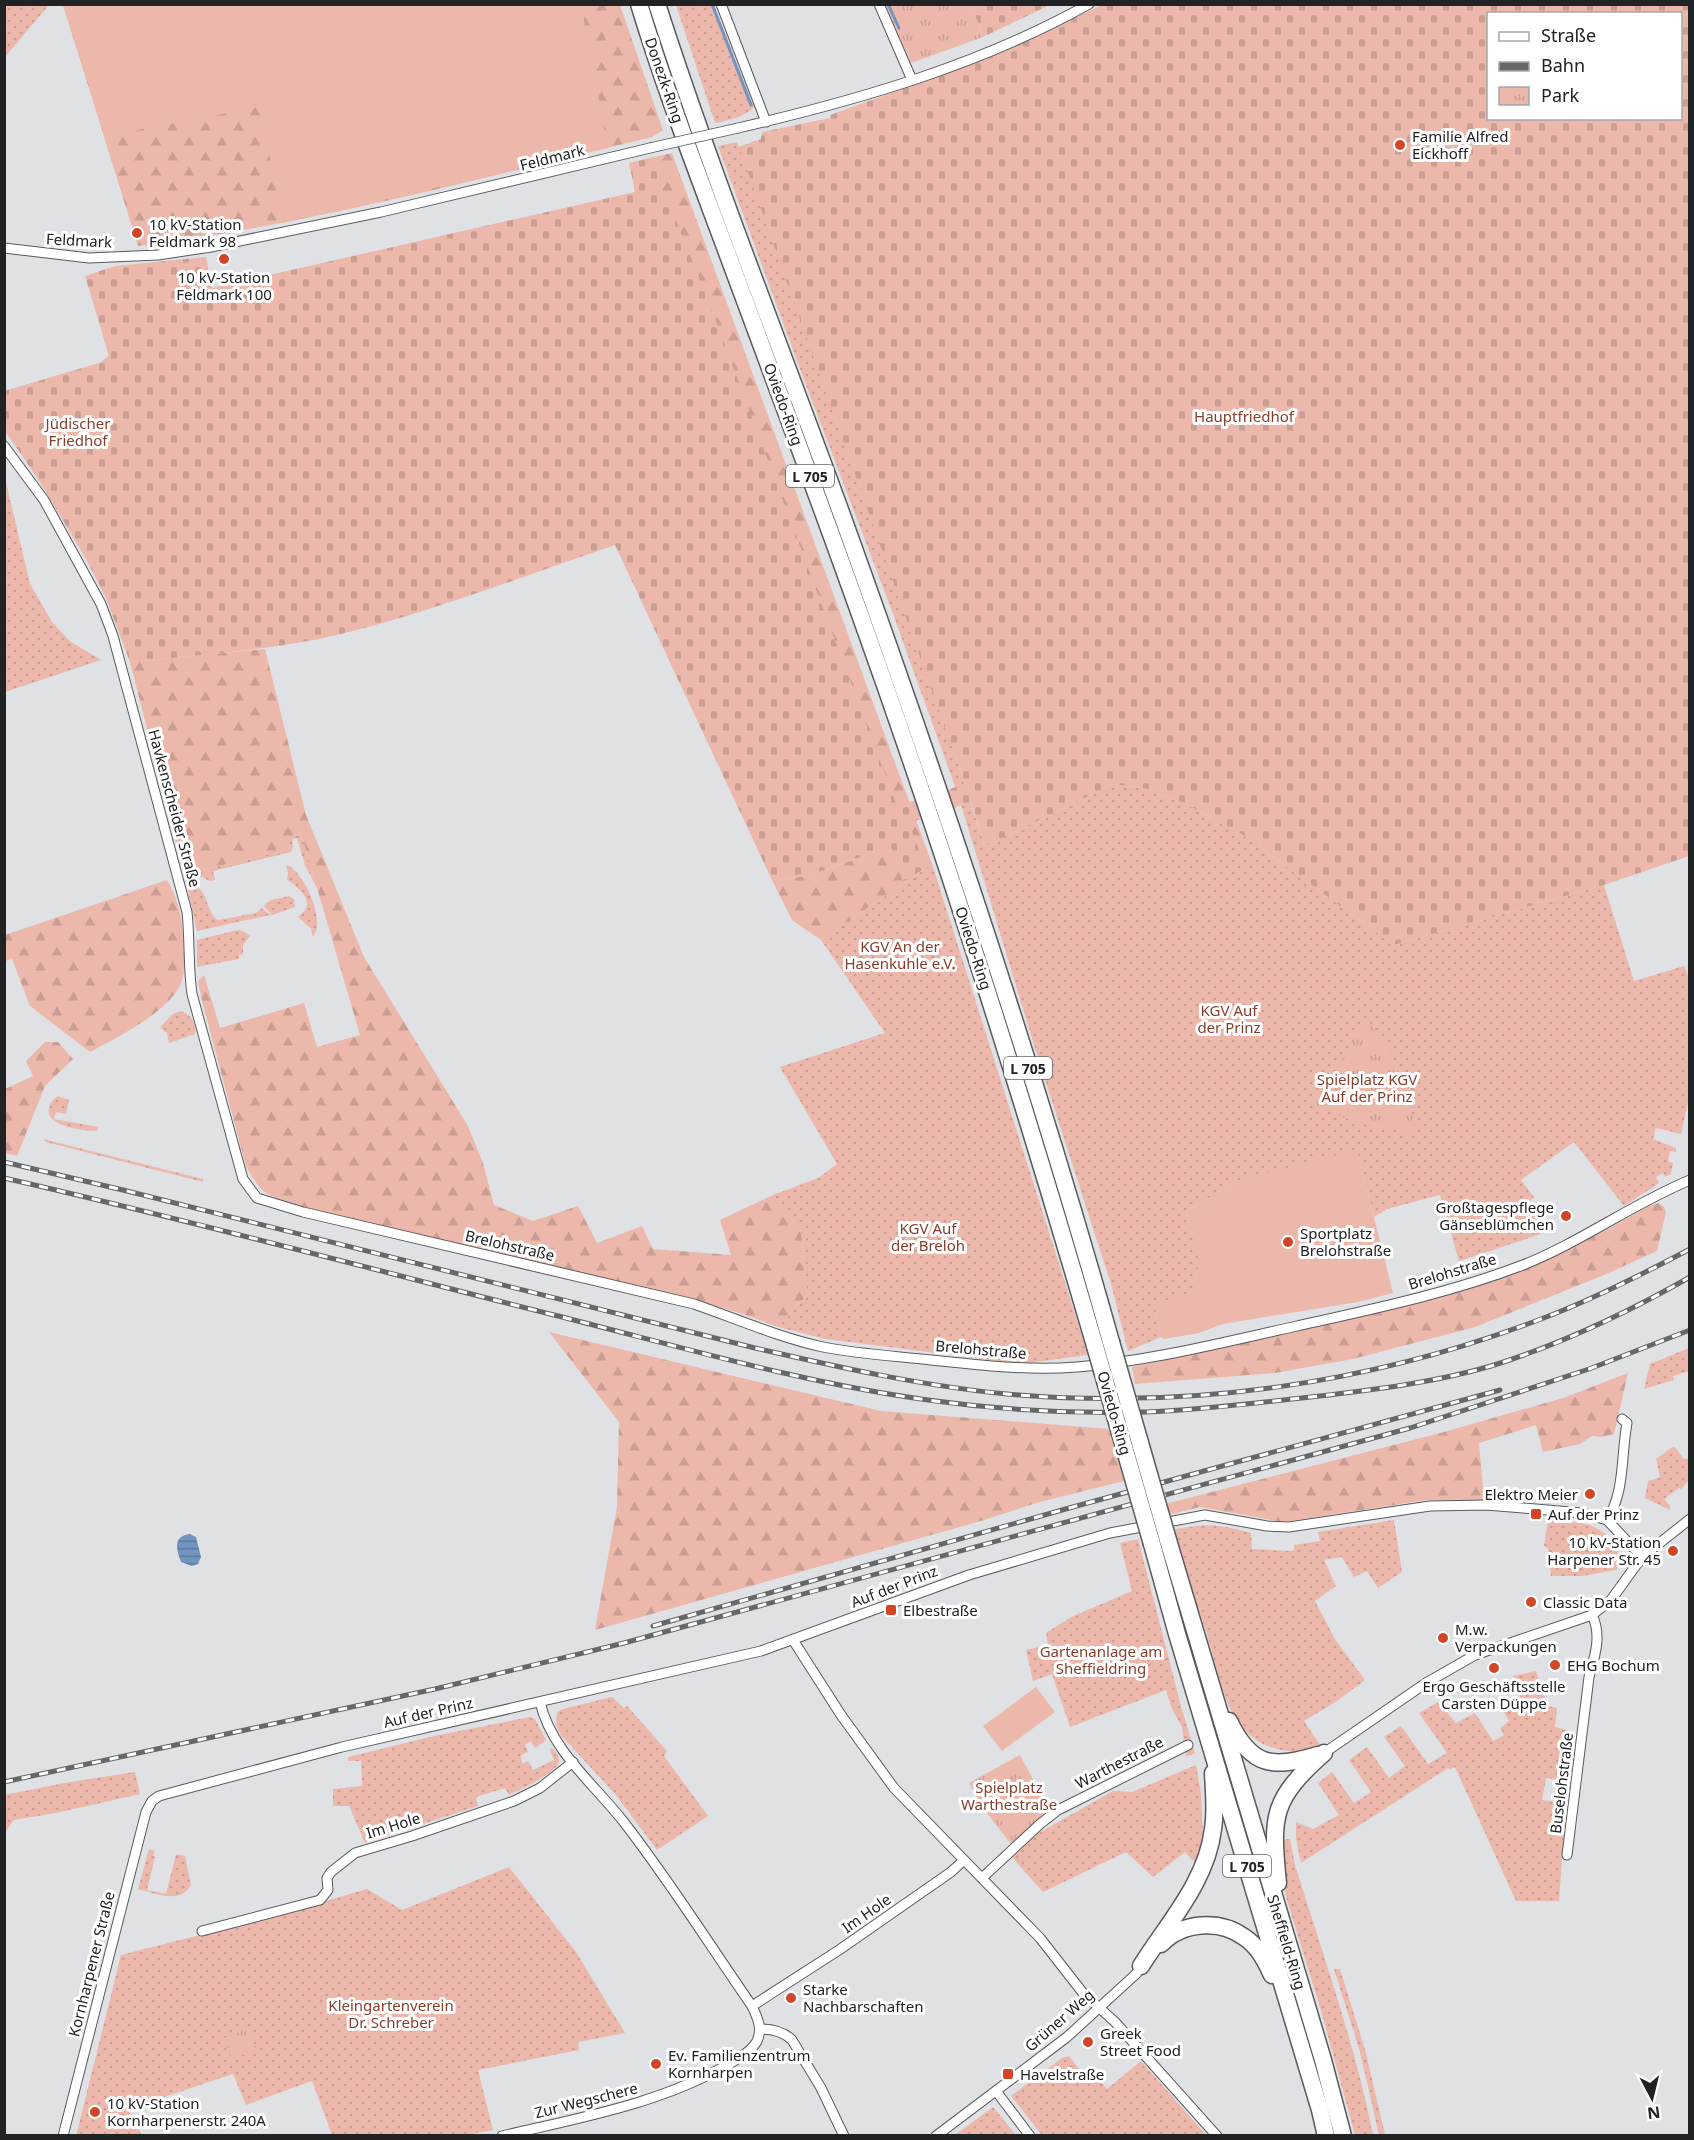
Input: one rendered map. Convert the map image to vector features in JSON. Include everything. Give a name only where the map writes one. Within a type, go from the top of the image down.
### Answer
[{"type":"highway","name":"Donezk-Ring","points":[[639,4],[699,153]]},
{"type":"highway","name":"Donezk-Ring","points":[[657,4],[699,153]]},
{"type":"highway","name":"Oviedo-Ring","points":[[699,153],[917,778],[1103,1344],[1160,1542],[1213,1755]]},
{"type":"highway","name":"Oviedo-Ring","points":[[1160,1542],[1230,1748]]},
{"type":"highway","name":"L 705","points":[[1207,1675],[1233,1730],[1241,1743],[1255,1756],[1282,1764],[1324,1753]]},
{"type":"highway","name":"Sheffield-Ring","points":[[1230,1748],[1323,2060],[1343,2136]]},
{"type":"highway","name":"L 705","points":[[1282,1923],[1274,1843],[1276,1818],[1290,1787],[1324,1753]]},
{"type":"highway","name":"L 705","points":[[1141,1966],[1191,1890],[1206,1861],[1214,1821],[1213,1755]]},
{"type":"highway","name":"Sheffield-Ring","points":[[1213,1755],[1326,2136]]},
{"type":"highway","name":"L 705","points":[[1141,1966],[1166,1939],[1181,1930],[1202,1925],[1229,1929],[1245,1937],[1263,1956],[1293,2019]]},
{"type":"street","points":[[721,4],[766,122]]},
{"type":"street","points":[[879,4],[912,80]]},
{"type":"street","name":"Feldmark","points":[[4,248],[89,258],[158,255],[211,247],[381,212],[826,107],[912,80],[1013,40],[1089,4]]},
{"type":"street","name":"Havkenscheider Straße","points":[[4,446],[44,500],[101,604],[113,636],[186,912],[190,935],[189,976],[192,994],[243,1179],[257,1198]]},
{"type":"street","name":"Brelohstraße","points":[[257,1198],[303,1212],[694,1304],[748,1325],[823,1347],[989,1366],[1040,1369],[1118,1363],[1165,1355],[1356,1313],[1464,1286],[1566,1246],[1662,1192],[1689,1180]]},
{"type":"street","points":[[1622,1419],[1627,1423],[1622,1450],[1620,1485],[1616,1507],[1607,1520],[1642,1557]]},
{"type":"street","name":"Auf der Prinz","points":[[152,1801],[159,1796],[342,1747],[761,1651],[1027,1556],[1110,1533],[1197,1515],[1214,1515],[1267,1526],[1289,1527],[1430,1506],[1460,1504],[1582,1513],[1607,1520]]},
{"type":"street","points":[[1324,1753],[1426,1683],[1475,1655],[1592,1615],[1611,1600],[1642,1557],[1689,1519]]},
{"type":"street","name":"Buselohstraße","points":[[1567,1855],[1589,1677],[1597,1648],[1598,1626],[1592,1615]]},
{"type":"street","points":[[793,1640],[841,1715],[884,1775],[1040,1938],[1083,1993],[1115,2022],[1217,2136]]},
{"type":"street","points":[[540,1702],[549,1730],[623,1821],[752,2006],[760,2029],[782,2032],[792,2040],[821,2088],[844,2136]]},
{"type":"street","name":"Warthestraße","points":[[982,1878],[1033,1829],[1058,1810],[1188,1745]]},
{"type":"street","name":"Im Hole","points":[[202,1931],[320,1900],[328,1890],[327,1878],[331,1872],[355,1853],[514,1801],[540,1788],[573,1762]]},
{"type":"street","name":"Kornharpener Straße","points":[[63,2136],[125,1888],[146,1812],[152,1801]]},
{"type":"street","name":"Im Hole","points":[[752,2006],[839,1950],[951,1872],[964,1860]]},
{"type":"street","name":"Grüner Weg","points":[[936,2136],[1067,2037],[1136,1974],[1141,1966]]},
{"type":"street","name":"Zur Wegschere","points":[[502,2136],[606,2112],[671,2092],[713,2073],[741,2056],[754,2046],[760,2029]]},
{"type":"street","points":[[996,2091],[1030,2136]]},
{"type":"green space","points":[[4,5],[49,5],[5,57]]},
{"type":"green space","points":[[63,5],[620,5],[663,130],[652,137],[397,199],[203,237],[138,246]]},
{"type":"green space","points":[[63,5],[581,5],[608,148],[283,223],[260,107],[105,136]]},
{"type":"green space","points":[[676,5],[714,5],[754,107],[746,114],[715,123]]},
{"type":"green space","points":[[885,5],[971,5],[983,37],[911,63]]},
{"type":"green space","points":[[971,5],[1050,5],[983,37]]},
{"type":"green space","name":"Hauptfriedhof","points":[[1102,5],[1689,5],[1689,856],[1604,885],[1394,945],[1243,835],[1188,805],[1148,789],[1113,784],[996,841],[984,844],[971,802],[909,823],[925,868],[903,882],[891,846],[808,876],[772,880],[615,545],[430,608],[368,627],[310,641],[250,650],[130,662],[106,598],[86,559],[40,482],[5,431],[4,391],[99,363],[109,356],[85,276],[115,266],[206,257],[212,288],[635,192],[629,163],[651,158],[708,300],[897,806],[965,784],[739,147],[761,139],[762,132],[830,118],[830,115],[988,58]]},
{"type":"green space","name":"KGV Auf der Prinz","points":[[755,141],[984,844],[996,841],[1113,784],[1148,789],[1188,805],[1243,835],[1394,945],[1604,885],[1634,981],[1684,966],[1689,978],[1689,1098],[1681,1134],[1656,1128],[1653,1139],[1676,1148],[1676,1152],[1670,1151],[1668,1161],[1673,1163],[1671,1174],[1665,1177],[1663,1173],[1656,1177],[1659,1183],[1624,1206],[1574,1142],[1521,1180],[1534,1197],[1529,1202],[1544,1233],[1459,1261],[1440,1195],[1387,1209],[1374,1217],[1357,1151],[1240,1180],[1186,1211],[1202,1268],[1198,1292],[1155,1313],[1161,1337],[1128,1351],[1111,1284],[1038,1058],[958,795],[892,611],[718,146],[737,142],[739,147]]},
{"type":"green space","points":[[672,153],[932,864],[821,940],[792,920],[772,880],[808,876],[883,849],[629,163]]},
{"type":"green space","points":[[5,478],[30,584],[52,622],[71,642],[101,660],[5,692]]},
{"type":"green space","points":[[265,649],[306,815],[364,957],[468,1126],[483,1163],[494,1205],[533,1221],[578,1206],[597,1243],[642,1226],[653,1249],[731,1255],[720,1220],[773,1195],[801,1231],[807,1295],[778,1327],[705,1303],[296,1205],[271,1196],[256,1182],[246,1166],[198,981],[204,975],[220,1028],[304,1003],[317,1047],[360,1035],[301,833],[288,837],[290,845],[288,850],[188,873],[189,880],[186,881],[130,662]]},
{"type":"green space","points":[[301,833],[317,888],[305,865],[297,838],[292,839],[291,852],[213,871],[215,880],[210,881],[202,877],[189,880],[188,873],[288,850],[290,845],[287,837]]},
{"type":"green space","name":"KGV Auf der Breloh","points":[[932,864],[1088,1355],[1021,1364],[826,1339],[778,1327],[807,1295],[801,1231],[773,1195],[818,1178],[837,1164],[780,1067],[885,1033],[821,940]]},
{"type":"green space","points":[[286,865],[300,876],[312,898],[317,921],[317,930],[313,937],[311,930],[315,928],[311,929],[298,917],[307,906],[307,901],[301,891],[287,879]]},
{"type":"green space","points":[[167,880],[177,902],[182,925],[184,973],[181,983],[175,994],[154,1014],[90,1052],[30,1006],[12,959],[5,961],[5,935]]},
{"type":"green space","points":[[197,887],[204,894],[211,913],[218,920],[256,913],[262,908],[270,915],[197,931],[188,890]]},
{"type":"green space","points":[[289,896],[294,899],[295,907],[272,915],[264,906],[271,900]]},
{"type":"green space","points":[[238,930],[250,936],[243,945],[243,954],[239,955],[239,959],[197,967],[197,940]]},
{"type":"green space","points":[[181,1011],[192,1020],[195,1034],[169,1043],[167,1033],[160,1027],[173,1014]]},
{"type":"green space","name":"Spielplatz KGV Auf der Prinz","points":[[1366,1018],[1383,1040],[1396,1064],[1417,1134],[1360,1124],[1312,1104],[1339,1066]]},
{"type":"green space","points":[[45,1042],[58,1042],[73,1059],[45,1086],[17,1156],[5,1153],[5,1089],[33,1076],[26,1061]]},
{"type":"green space","points":[[58,1096],[69,1100],[66,1114],[56,1112],[54,1119],[98,1127],[97,1131],[66,1126],[52,1119],[49,1107]]},
{"type":"green space","points":[[43,1139],[203,1179],[203,1182],[46,1142]]},
{"type":"green space","name":"Sportplatz Brelohstraße","points":[[1357,1150],[1393,1293],[1358,1302],[1223,1324],[1199,1333],[1164,1339],[1161,1337],[1155,1313],[1161,1302],[1198,1292],[1192,1271],[1201,1267],[1186,1211],[1240,1180]]},
{"type":"green space","points":[[1658,1203],[1664,1207],[1666,1212],[1657,1251],[1475,1327],[1353,1359],[1275,1373],[1135,1384],[1132,1367],[1447,1296],[1529,1268],[1610,1228],[1648,1206]]},
{"type":"green space","points":[[549,1332],[881,1411],[1110,1429],[1124,1481],[1036,1503],[981,1521],[595,1630],[617,1507],[619,1422]]},
{"type":"green space","points":[[1689,1348],[1689,1371],[1673,1376],[1674,1380],[1644,1389],[1650,1364]]},
{"type":"green space","points":[[1628,1373],[1614,1434],[1601,1437],[1592,1436],[1580,1444],[1543,1452],[1536,1425],[1479,1443],[1484,1500],[1427,1500],[1283,1522],[1200,1507],[1168,1515],[1165,1504],[1444,1432],[1563,1398]]},
{"type":"green space","points":[[1674,1446],[1684,1459],[1689,1458],[1689,1480],[1681,1489],[1679,1488],[1664,1499],[1670,1506],[1670,1510],[1645,1498],[1648,1481],[1660,1477],[1656,1459]]},
{"type":"green space","points":[[1394,1520],[1402,1572],[1378,1588],[1367,1571],[1354,1577],[1342,1557],[1324,1560],[1336,1586],[1315,1601],[1336,1641],[1365,1680],[1337,1701],[1304,1721],[1321,1746],[1306,1751],[1296,1751],[1281,1750],[1262,1743],[1247,1732],[1235,1717],[1227,1700],[1172,1530],[1193,1526],[1230,1528],[1251,1533],[1252,1549],[1289,1551],[1294,1550],[1294,1545],[1320,1541],[1318,1532]]},
{"type":"green space","points":[[1548,1520],[1587,1524],[1601,1531],[1617,1548],[1619,1563],[1616,1570],[1582,1576],[1551,1576],[1548,1549],[1544,1546]]},
{"type":"green space","name":"Gartenanlage am Sheffieldring","points":[[1138,1539],[1195,1753],[1186,1757],[1182,1727],[1172,1709],[1166,1690],[1070,1727],[1052,1674],[1033,1681],[1026,1650],[1048,1645],[1046,1633],[1071,1617],[1132,1591],[1120,1543]]},
{"type":"green space","points":[[1536,1671],[1547,1706],[1557,1708],[1555,1727],[1571,1731],[1566,1780],[1546,1778],[1542,1800],[1566,1803],[1559,1901],[1516,1901],[1455,1767],[1449,1770],[1448,1768],[1301,1863],[1296,1839],[1296,1822],[1313,1829],[1339,1815],[1318,1783],[1332,1772],[1354,1803],[1371,1792],[1349,1760],[1367,1747],[1389,1778],[1405,1766],[1384,1737],[1401,1726],[1428,1764],[1447,1753],[1419,1713],[1438,1702],[1456,1723],[1475,1713],[1493,1741],[1504,1735],[1500,1728],[1509,1721],[1503,1710],[1521,1700],[1513,1676]]},
{"type":"green space","points":[[1036,1687],[1055,1712],[1002,1751],[983,1726]]},
{"type":"green space","points":[[612,1697],[624,1708],[627,1706],[667,1751],[664,1756],[708,1816],[657,1850],[616,1795],[560,1734],[556,1725],[557,1712],[563,1709]]},
{"type":"green space","points":[[530,1717],[535,1719],[546,1740],[535,1748],[531,1741],[525,1745],[528,1752],[521,1755],[522,1764],[528,1761],[533,1770],[554,1760],[550,1750],[552,1748],[558,1755],[558,1765],[546,1775],[509,1795],[505,1788],[476,1797],[478,1806],[365,1843],[349,1806],[333,1806],[333,1789],[362,1786],[361,1761],[348,1761],[348,1757],[434,1736]]},
{"type":"green space","name":"Spielplatz Warthestraße","points":[[1020,1755],[1049,1809],[1011,1844],[983,1808],[969,1783]]},
{"type":"green space","points":[[1196,1765],[1201,1793],[1203,1834],[1196,1864],[1185,1852],[1153,1877],[1126,1852],[1043,1892],[1011,1856],[1037,1834],[1113,1791],[1132,1792]]},
{"type":"green space","points":[[135,1772],[140,1794],[14,1820],[5,1832],[5,1795]]},
{"type":"green space","points":[[1290,1839],[1295,1865],[1348,2033],[1373,2135],[1355,2135],[1322,2014],[1287,1900],[1280,1872],[1278,1840]]},
{"type":"green space","points":[[149,1849],[155,1851],[153,1856],[155,1857],[147,1890],[166,1894],[176,1854],[185,1856],[191,1885],[186,1891],[180,1895],[167,1896],[138,1889]]},
{"type":"green space","name":"Kleingartenverein Dr. Schreber","points":[[509,1867],[576,1952],[625,2033],[578,2042],[579,2050],[478,2070],[493,2130],[466,2135],[332,2135],[312,2081],[246,2105],[233,2074],[128,2109],[142,2135],[76,2136],[121,1955],[275,1916],[367,1889],[402,1910]]},
{"type":"green space","points":[[1334,1969],[1340,1969],[1366,2053],[1385,2135],[1379,2135],[1360,2052]]},
{"type":"green space","points":[[249,2028],[256,2047],[246,2055],[231,2056],[224,2038]]},
{"type":"green space","points":[[1069,2056],[1082,2073],[1089,2068],[1107,2089],[1141,2061],[1206,2135],[1042,2135],[1011,2096],[1062,2058]]},
{"type":"green space","points":[[993,2107],[1016,2135],[955,2135]]},
{"type":"water","points":[[190,1534],[196,1537],[201,1557],[198,1564],[192,1566],[181,1562],[177,1548],[178,1540]]},
{"type":"waterway","points":[[712,4],[751,105]]},
{"type":"waterway","points":[[888,4],[899,28]]},
{"type":"railway","points":[[4,1162],[817,1362],[975,1391],[1075,1398],[1143,1398],[1211,1394],[1278,1387],[1345,1376],[1477,1342],[1541,1319],[1616,1287],[1690,1249]]},
{"type":"railway","points":[[4,1178],[787,1374],[928,1400],[1064,1412],[1187,1410],[1356,1392],[1447,1377],[1491,1366],[1568,1338],[1617,1316],[1690,1277]]},
{"type":"railway","points":[[4,1782],[435,1689],[624,1643],[1410,1428],[1589,1369],[1690,1330]]},
{"type":"railway","points":[[653,1626],[1062,1510],[1500,1390]]},
{"type":"place","name":"Familie Alfred Eickhoff","points":[[1400,145]]},
{"type":"place","name":"10 kV-Station Feldmark 98","points":[[137,233]]},
{"type":"place","name":"10 kV-Station Feldmark 100","points":[[224,259]]},
{"type":"place","name":"Großtagespflege Gänseblümchen","points":[[1566,1216]]},
{"type":"place","name":"Sportplatz Brelohstraße","points":[[1288,1242]]},
{"type":"place","name":"Elektro Meier","points":[[1590,1494]]},
{"type":"place","name":"Auf der Prinz","points":[[1536,1514]]},
{"type":"place","name":"10 kV-Station Harpener Str. 45","points":[[1673,1551]]},
{"type":"place","name":"Classic Data","points":[[1531,1602]]},
{"type":"place","name":"Elbestraße","points":[[891,1610]]},
{"type":"place","name":"M.w. Verpackungen","points":[[1443,1638]]},
{"type":"place","name":"EHG Bochum","points":[[1555,1665]]},
{"type":"place","name":"Ergo Geschäftsstelle Carsten Düppe","points":[[1494,1668]]},
{"type":"place","name":"Starke Nachbarschaften","points":[[791,1998]]},
{"type":"place","name":"Greek Street Food","points":[[1088,2042]]},
{"type":"place","name":"Ev. Familienzentrum Kornharpen","points":[[656,2064]]},
{"type":"place","name":"Havelstraße","points":[[1008,2074]]},
{"type":"place","name":"10 kV-Station Kornharpenerstr. 240A","points":[[95,2112]]},
{"type":"park label","name":"Jüdischer Friedhof","points":[[78,432]]},
{"type":"park label","name":"KGV An der Hasenkuhle e.V.","points":[[900,954]]}]
